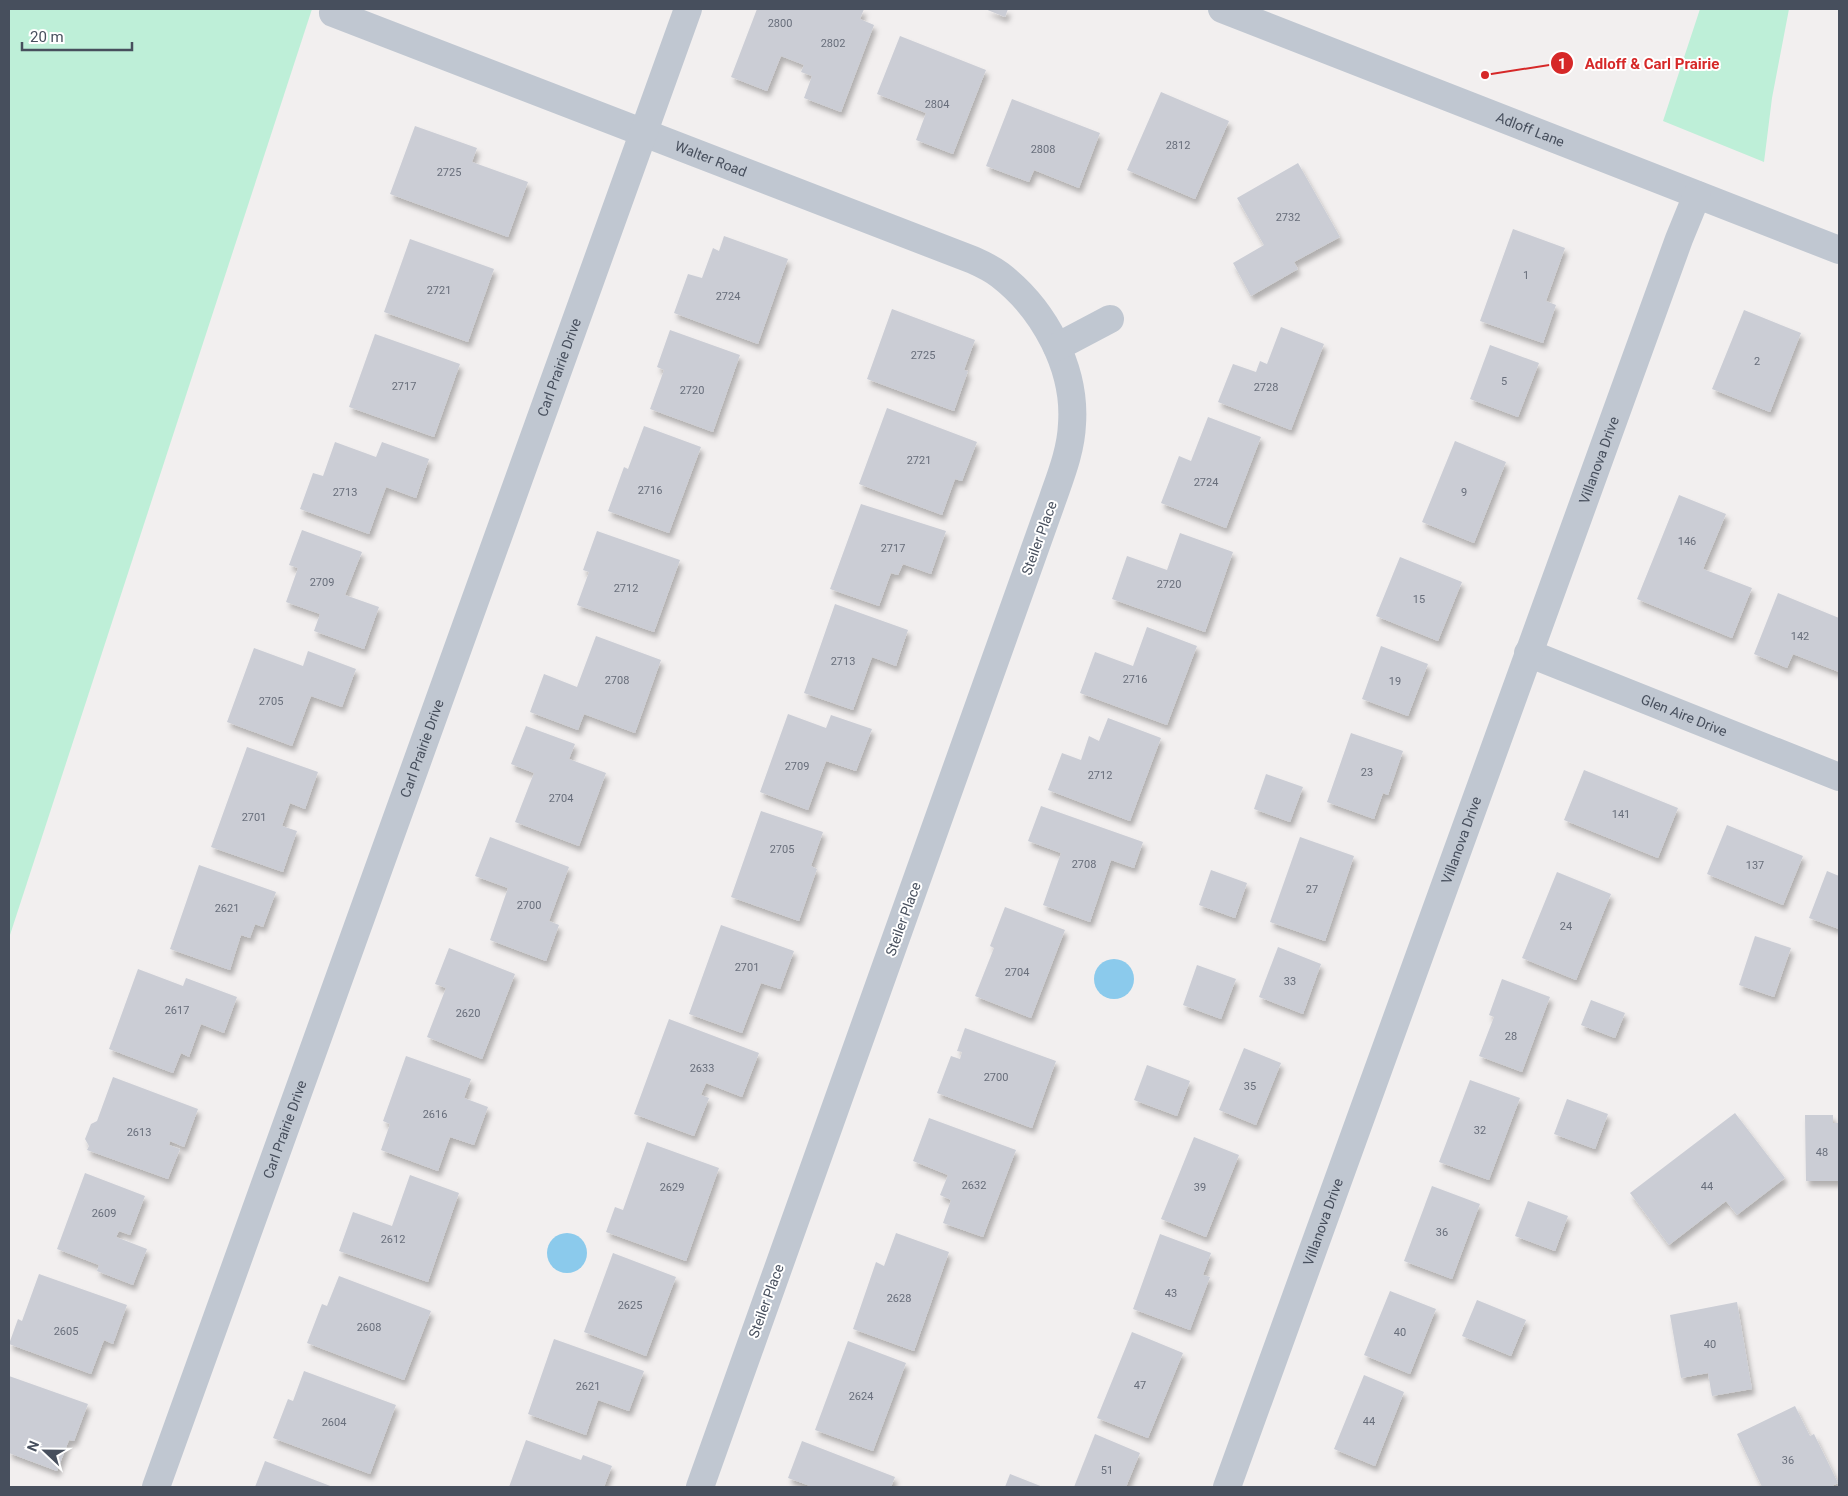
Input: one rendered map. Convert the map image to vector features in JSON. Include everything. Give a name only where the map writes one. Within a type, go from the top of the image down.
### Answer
[{"type":"street","name":"Carl Prairie Drive","points":[[156,1487],[688,9]]},
{"type":"street","name":"Adloff Lane","points":[[1222,9],[1839,250]]},
{"type":"street","name":"Walter Road","points":[[333,13],[973,260],[999,274],[1019,292],[1040,318],[1058,347]]},
{"type":"street","name":"Villanova Drive","points":[[1227,1487],[1676,246],[1697,195]]},
{"type":"street","points":[[1058,347],[1110,319]]},
{"type":"street","name":"Steiler Place","points":[[700,1487],[1067,456],[1072,426],[1072,396],[1058,347]]},
{"type":"street","name":"Glen Aire Drive","points":[[1528,653],[1839,777]]},
{"type":"green space","points":[[9,9],[312,9],[9,938]]},
{"type":"green space","points":[[1700,9],[1789,9],[1772,98],[1764,162],[1663,121]]},
{"type":"water","points":[[1118,959],[1125,962],[1131,968],[1134,979],[1133,987],[1125,996],[1118,999],[1110,999],[1103,996],[1095,987],[1094,975],[1097,968],[1106,960]]},
{"type":"water","points":[[571,1233],[578,1236],[584,1242],[587,1253],[586,1261],[578,1270],[571,1273],[563,1273],[556,1270],[548,1261],[547,1249],[550,1242],[559,1234]]},
{"type":"building","points":[[757,9],[864,9],[860,19],[874,25],[841,112],[804,98],[812,76],[801,72],[804,65],[781,56],[767,91],[731,77]]},
{"type":"building","points":[[985,9],[1008,9],[1005,17]]},
{"type":"building","points":[[900,36],[986,70],[953,154],[916,140],[926,113],[877,94]]},
{"type":"building","points":[[1161,92],[1229,121],[1195,199],[1127,170]]},
{"type":"building","points":[[1012,99],[1100,133],[1079,188],[1034,170],[1029,182],[986,166]]},
{"type":"building","points":[[415,126],[477,148],[472,162],[528,182],[508,237],[390,194]]},
{"type":"building","points":[[1298,163],[1340,237],[1294,262],[1298,269],[1251,296],[1233,263],[1264,245],[1237,198]]},
{"type":"building","points":[[1513,229],[1565,248],[1546,301],[1556,305],[1543,343],[1480,321]]},
{"type":"building","points":[[724,236],[788,259],[758,344],[674,313],[688,274],[702,278],[713,248],[719,251]]},
{"type":"building","points":[[410,239],[494,269],[468,342],[384,312]]},
{"type":"building","points":[[892,309],[975,340],[964,370],[968,371],[954,411],[867,379]]},
{"type":"building","points":[[1744,310],[1801,333],[1770,412],[1712,389]]},
{"type":"building","points":[[1281,327],[1324,344],[1291,430],[1218,402],[1233,364],[1256,372],[1260,361],[1267,364]]},
{"type":"building","points":[[670,330],[740,355],[713,432],[650,409],[664,370],[657,367]]},
{"type":"building","points":[[375,334],[460,364],[434,437],[349,407]]},
{"type":"building","points":[[1490,345],[1539,363],[1518,417],[1470,399]]},
{"type":"building","points":[[887,408],[977,442],[962,481],[955,479],[942,515],[859,484]]},
{"type":"building","points":[[1208,417],[1261,437],[1226,528],[1161,503],[1179,456],[1191,461]]},
{"type":"building","points":[[644,426],[701,447],[669,533],[608,511],[624,467],[628,469]]},
{"type":"building","points":[[1455,441],[1506,462],[1474,543],[1422,522]]},
{"type":"building","points":[[335,442],[376,457],[382,442],[429,459],[416,498],[386,487],[369,534],[300,509],[313,473],[323,476]]},
{"type":"building","points":[[1679,495],[1726,514],[1703,569],[1752,588],[1732,638],[1637,599]]},
{"type":"building","points":[[861,504],[946,531],[931,574],[903,564],[898,575],[891,573],[879,606],[830,589]]},
{"type":"building","points":[[302,530],[362,552],[345,595],[379,607],[364,649],[314,631],[320,614],[286,602],[298,568],[289,565]]},
{"type":"building","points":[[597,531],[680,560],[654,632],[577,605],[589,572],[583,570]]},
{"type":"building","points":[[1180,533],[1233,552],[1205,632],[1112,599],[1127,556],[1167,570]]},
{"type":"building","points":[[1400,557],[1462,582],[1438,641],[1376,616]]},
{"type":"building","points":[[1778,593],[1839,618],[1839,672],[1793,654],[1787,668],[1754,654]]},
{"type":"building","points":[[835,604],[908,630],[896,666],[872,657],[853,710],[804,693]]},
{"type":"building","points":[[1147,627],[1197,646],[1167,725],[1080,693],[1095,652],[1133,666]]},
{"type":"building","points":[[596,636],[661,660],[635,733],[584,714],[578,730],[530,712],[544,674],[577,687]]},
{"type":"building","points":[[1381,646],[1428,664],[1408,716],[1362,699]]},
{"type":"building","points":[[254,648],[303,666],[308,651],[356,669],[342,707],[311,696],[292,746],[227,722]]},
{"type":"building","points":[[788,714],[826,728],[831,715],[872,729],[856,771],[826,761],[808,810],[760,792]]},
{"type":"building","points":[[1108,718],[1161,738],[1130,821],[1048,790],[1062,753],[1081,760],[1089,736],[1099,741]]},
{"type":"building","points":[[526,726],[575,744],[569,759],[606,773],[579,846],[515,822],[534,773],[511,764]]},
{"type":"building","points":[[1351,733],[1403,751],[1388,795],[1383,793],[1374,819],[1327,802]]},
{"type":"building","points":[[247,747],[318,772],[305,809],[290,803],[282,826],[297,831],[283,872],[211,847]]},
{"type":"building","points":[[1584,770],[1678,808],[1658,858],[1564,820]]},
{"type":"building","points":[[1266,774],[1303,787],[1290,822],[1254,809]]},
{"type":"building","points":[[1041,806],[1143,842],[1134,868],[1111,860],[1090,922],[1043,905],[1061,853],[1028,841]]},
{"type":"building","points":[[761,811],[823,832],[811,866],[817,869],[799,921],[731,897]]},
{"type":"building","points":[[1727,825],[1803,856],[1783,905],[1707,874]]},
{"type":"building","points":[[490,837],[569,867],[549,921],[559,925],[546,961],[490,940],[508,888],[475,876]]},
{"type":"building","points":[[1300,837],[1354,856],[1325,941],[1270,922]]},
{"type":"building","points":[[199,865],[276,892],[263,927],[255,924],[250,938],[241,935],[230,970],[170,949]]},
{"type":"building","points":[[1211,870],[1247,883],[1235,918],[1199,905]]},
{"type":"building","points":[[1827,871],[1839,876],[1839,929],[1809,918]]},
{"type":"building","points":[[1557,872],[1611,894],[1576,980],[1522,958]]},
{"type":"building","points":[[1005,907],[1065,930],[1031,1018],[975,996],[994,948],[990,946]]},
{"type":"building","points":[[721,925],[794,951],[780,989],[761,983],[742,1033],[689,1014]]},
{"type":"building","points":[[1755,936],[1791,948],[1774,997],[1739,985]]},
{"type":"building","points":[[1278,947],[1321,964],[1303,1014],[1259,997]]},
{"type":"building","points":[[449,948],[515,974],[482,1059],[427,1037],[446,988],[435,984]]},
{"type":"building","points":[[1197,965],[1236,979],[1221,1019],[1183,1005]]},
{"type":"building","points":[[138,969],[183,986],[186,978],[237,997],[224,1033],[201,1024],[189,1057],[181,1053],[173,1073],[109,1049]]},
{"type":"building","points":[[1502,979],[1550,997],[1522,1072],[1479,1056],[1494,1017],[1489,1015]]},
{"type":"building","points":[[1591,1000],[1625,1013],[1615,1038],[1581,1025]]},
{"type":"building","points":[[669,1019],[759,1053],[742,1097],[706,1083],[701,1095],[709,1098],[694,1136],[634,1114]]},
{"type":"building","points":[[965,1028],[1056,1061],[1032,1128],[937,1093],[951,1056],[960,1059],[962,1052],[957,1051]]},
{"type":"building","points":[[1244,1048],[1281,1063],[1256,1125],[1219,1110]]},
{"type":"building","points":[[406,1056],[471,1079],[464,1098],[488,1107],[474,1145],[450,1137],[438,1171],[381,1150],[390,1124],[383,1121]]},
{"type":"building","points":[[1147,1065],[1190,1081],[1177,1116],[1134,1100]]},
{"type":"building","points":[[113,1077],[198,1109],[184,1147],[170,1141],[169,1145],[180,1149],[168,1179],[87,1150],[89,1146],[85,1139],[91,1124],[97,1121]]},
{"type":"building","points":[[1470,1080],[1520,1098],[1489,1180],[1439,1162]]},
{"type":"building","points":[[1567,1099],[1608,1114],[1595,1149],[1554,1134]]},
{"type":"building","points":[[1735,1113],[1785,1178],[1737,1215],[1726,1201],[1669,1245],[1630,1193]]},
{"type":"building","points":[[1805,1115],[1833,1115],[1833,1123],[1839,1123],[1839,1181],[1806,1181]]},
{"type":"building","points":[[929,1118],[1016,1150],[983,1237],[943,1223],[951,1200],[940,1195],[948,1175],[913,1161]]},
{"type":"building","points":[[1194,1137],[1239,1155],[1206,1237],[1161,1219]]},
{"type":"building","points":[[647,1142],[719,1168],[686,1261],[606,1232],[615,1207],[623,1210]]},
{"type":"building","points":[[85,1173],[145,1196],[130,1235],[119,1231],[116,1237],[147,1249],[133,1285],[97,1271],[99,1265],[57,1249]]},
{"type":"building","points":[[410,1175],[459,1193],[428,1282],[339,1251],[353,1212],[392,1226]]},
{"type":"building","points":[[1432,1186],[1480,1204],[1452,1279],[1404,1261]]},
{"type":"building","points":[[1528,1201],[1568,1216],[1555,1251],[1515,1236]]},
{"type":"building","points":[[896,1233],[949,1252],[914,1351],[853,1329],[876,1262],[884,1266]]},
{"type":"building","points":[[1160,1234],[1211,1253],[1203,1275],[1210,1277],[1190,1330],[1133,1309]]},
{"type":"building","points":[[613,1253],[676,1277],[646,1356],[584,1332]]},
{"type":"building","points":[[39,1274],[127,1305],[113,1344],[104,1340],[91,1374],[9,1344],[18,1319],[22,1321]]},
{"type":"building","points":[[339,1276],[431,1311],[404,1380],[307,1343],[322,1304],[327,1306]]},
{"type":"building","points":[[1390,1291],[1436,1309],[1410,1374],[1364,1355]]},
{"type":"building","points":[[1477,1300],[1526,1320],[1511,1356],[1462,1336]]},
{"type":"building","points":[[1737,1302],[1752,1389],[1712,1396],[1708,1373],[1681,1378],[1670,1315]]},
{"type":"building","points":[[1132,1332],[1183,1353],[1148,1438],[1097,1418]]},
{"type":"building","points":[[554,1339],[644,1371],[629,1411],[598,1400],[586,1435],[528,1414]]},
{"type":"building","points":[[848,1341],[906,1363],[873,1451],[815,1430]]},
{"type":"building","points":[[304,1371],[396,1405],[370,1474],[273,1438],[288,1399],[293,1401]]},
{"type":"building","points":[[1364,1375],[1404,1392],[1375,1466],[1334,1449]]},
{"type":"building","points":[[9,1376],[88,1404],[74,1441],[69,1440],[57,1471],[9,1453]]},
{"type":"building","points":[[1795,1406],[1810,1436],[1814,1434],[1838,1483],[1830,1487],[1762,1487],[1737,1434]]},
{"type":"building","points":[[1095,1434],[1140,1453],[1126,1487],[1074,1487]]},
{"type":"building","points":[[526,1440],[581,1460],[583,1455],[612,1466],[604,1487],[509,1487]]},
{"type":"building","points":[[802,1441],[895,1477],[891,1487],[813,1487],[788,1478]]},
{"type":"building","points":[[265,1461],[333,1487],[255,1487]]},
{"type":"building","points":[[1010,1474],[1043,1487],[1005,1487]]},
{"type":"place","name":"Adloff & Carl Prairie","points":[[1485,75]]}]
